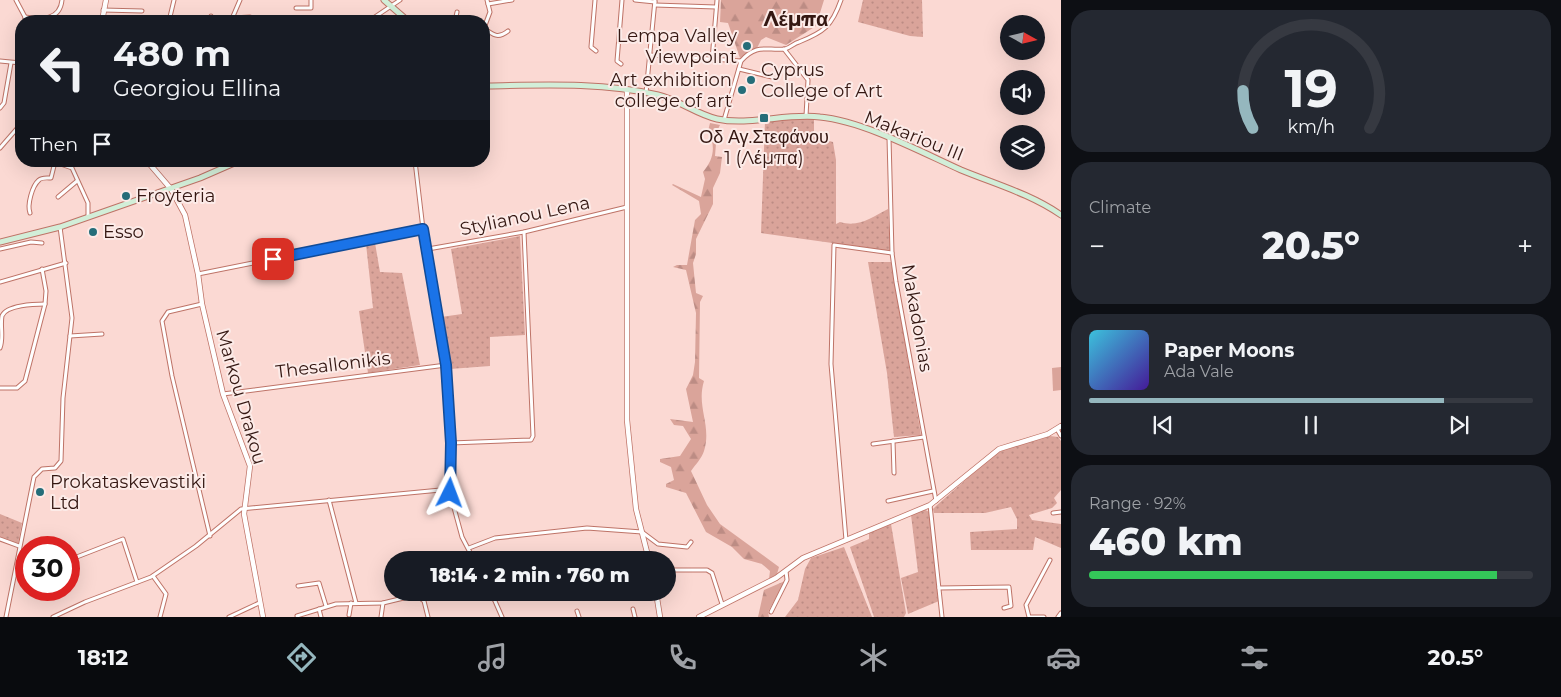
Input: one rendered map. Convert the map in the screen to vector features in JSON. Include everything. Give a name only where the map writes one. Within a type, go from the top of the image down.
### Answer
[{"type":"main road","points":[[384,0],[401,15]]},
{"type":"main road","name":"Makariou III","points":[[490,86],[573,86],[627,90],[668,98],[711,117],[724,120],[806,116],[834,119],[889,138],[1014,190],[1061,215]]},
{"type":"main road","points":[[0,242],[60,227],[171,189],[224,167]]},
{"type":"street","points":[[16,0],[23,15]]},
{"type":"street","points":[[53,15],[60,11],[62,0]]},
{"type":"street","points":[[103,15],[106,0]]},
{"type":"street","points":[[170,15],[174,0]]},
{"type":"street","points":[[234,15],[240,0]]},
{"type":"street","points":[[296,8],[311,8],[311,0]]},
{"type":"street","points":[[378,15],[400,0]]},
{"type":"street","points":[[489,15],[490,12],[487,2],[512,0]]},
{"type":"street","points":[[595,0],[591,47],[596,51]]},
{"type":"street","points":[[621,64],[618,61],[622,0]]},
{"type":"street","points":[[635,0],[716,7]]},
{"type":"street","points":[[712,60],[717,0]]},
{"type":"street","points":[[724,120],[741,61],[748,55],[764,48],[784,49],[814,37],[834,19],[841,0]]},
{"type":"street","points":[[646,93],[655,2]]},
{"type":"street","points":[[103,10],[142,11]]},
{"type":"street","points":[[490,34],[492,36],[499,36],[508,31]]},
{"type":"street","points":[[784,49],[808,80],[806,116]]},
{"type":"street","points":[[650,55],[741,61]]},
{"type":"street","points":[[0,61],[15,62]]},
{"type":"street","points":[[0,108],[4,103],[11,62]]},
{"type":"street","points":[[739,69],[772,77]]},
{"type":"street","points":[[627,90],[626,420],[636,509],[647,551]]},
{"type":"street","points":[[0,148],[15,132]]},
{"type":"street","name":"Makadonias","points":[[889,138],[892,253],[936,501]]},
{"type":"street","points":[[30,212],[29,203],[38,181],[41,178],[51,178],[52,167]]},
{"type":"street","points":[[71,167],[88,203],[88,216]]},
{"type":"street","name":"Markou Drakou","points":[[151,167],[171,189],[185,215],[198,274],[202,304],[223,394],[250,466],[244,508],[259,603],[263,617]]},
{"type":"street","points":[[415,167],[423,229],[446,365],[451,443],[450,493],[460,531],[470,551]]},
{"type":"street","points":[[58,196],[77,181]]},
{"type":"street","name":"Stylianou Lena","points":[[427,250],[524,232],[627,207]]},
{"type":"street","points":[[21,536],[34,477],[42,470],[57,467],[61,461],[63,398],[72,310],[60,227]]},
{"type":"street","points":[[198,274],[423,229]]},
{"type":"street","points":[[451,443],[531,440],[533,436],[524,232]]},
{"type":"street","points":[[0,249],[31,242],[42,243]]},
{"type":"street","points":[[846,540],[831,364],[834,246],[892,253]]},
{"type":"street","points":[[0,282],[66,263]]},
{"type":"street","points":[[0,388],[17,388],[25,381],[45,304],[46,291],[42,269]]},
{"type":"street","points":[[0,348],[2,342],[2,316],[5,312],[27,305],[45,304]]},
{"type":"street","points":[[202,304],[168,312],[162,321],[172,376],[210,536]]},
{"type":"street","points":[[70,336],[102,334]]},
{"type":"street","name":"Thesallonikis","points":[[223,394],[446,365]]},
{"type":"street","points":[[699,617],[770,581],[803,558],[930,505],[999,448],[1059,428],[1061,436]]},
{"type":"street","points":[[872,444],[924,437]]},
{"type":"street","points":[[893,441],[894,473]]},
{"type":"street","points":[[56,616],[76,606],[153,576],[210,536],[236,512],[244,508],[451,489]]},
{"type":"street","points":[[888,501],[933,491]]},
{"type":"street","points":[[329,500],[354,603],[349,615]]},
{"type":"street","points":[[930,505],[942,617]]},
{"type":"street","points":[[1053,513],[1061,512]]},
{"type":"street","points":[[469,548],[495,538],[587,528],[642,532],[658,544],[681,548],[687,547],[690,542]]},
{"type":"street","points":[[0,539],[15,545]]},
{"type":"street","points":[[80,556],[123,539],[137,582]]},
{"type":"street","points":[[1044,617],[1029,617],[1026,605],[1050,560]]},
{"type":"street","points":[[6,617],[15,568]]},
{"type":"street","points":[[676,570],[710,571],[715,578],[722,604]]},
{"type":"street","points":[[771,612],[787,580],[786,571]]},
{"type":"street","points":[[153,576],[166,594],[160,617]]},
{"type":"street","points":[[298,586],[319,583],[326,606]]},
{"type":"street","points":[[938,588],[1009,587],[1011,606],[1004,608]]},
{"type":"street","points":[[297,616],[326,606],[354,603],[383,603],[413,595],[421,597],[428,617]]},
{"type":"street","points":[[495,601],[502,617]]},
{"type":"street","points":[[657,601],[660,617]]},
{"type":"street","points":[[229,617],[259,603]]},
{"type":"street","points":[[381,617],[383,603]]},
{"type":"street","points":[[319,609],[321,617]]},
{"type":"street","points":[[633,609],[635,617]]},
{"type":"street","points":[[577,611],[579,617]]},
{"type":"street","points":[[1058,617],[1061,613]]},
{"type":"green space","points":[[721,0],[824,0],[816,26],[786,45],[766,37],[761,40],[757,48],[740,58],[728,23],[720,22]]},
{"type":"green space","points":[[863,0],[922,0],[923,37],[910,36],[858,22]]},
{"type":"green space","points":[[814,119],[814,137],[833,142],[836,160],[836,224],[840,222],[859,223],[888,209],[890,251],[761,233],[765,121]]},
{"type":"green space","points":[[710,123],[720,125],[717,131],[715,156],[722,157],[720,173],[713,188],[713,204],[696,239],[696,254],[693,263],[696,293],[703,296],[700,302],[699,378],[704,381],[702,399],[706,442],[703,454],[691,471],[707,505],[720,524],[779,567],[777,574],[769,579],[770,571],[762,564],[744,559],[732,547],[706,532],[686,493],[666,487],[666,484],[674,480],[671,467],[660,462],[660,459],[680,456],[691,439],[683,426],[674,425],[670,419],[693,422],[686,389],[693,375],[695,362],[696,313],[686,270],[673,267],[687,265],[695,220],[701,214],[699,201],[672,185],[701,197],[705,179],[703,172],[710,162],[713,152],[711,137],[708,131]]},
{"type":"green space","points":[[520,236],[525,335],[490,337],[490,366],[450,369],[441,317],[462,314],[451,249]]},
{"type":"green space","points":[[375,243],[380,272],[402,273],[420,365],[368,373],[359,311],[373,308],[366,244]]},
{"type":"green space","points":[[868,262],[891,262],[921,435],[894,437],[887,373]]},
{"type":"green space","points":[[1061,367],[1061,390],[1053,391],[1052,368]]},
{"type":"green space","points":[[1050,436],[1058,437],[1061,441],[1061,490],[1054,498],[1057,503],[1052,508],[1029,515],[1032,520],[1061,524],[1061,548],[1035,537],[1033,550],[971,550],[970,532],[1017,529],[1017,519],[1011,507],[985,513],[934,513],[933,509],[937,505],[994,455],[1009,447]]},
{"type":"green space","points":[[924,509],[929,512],[939,601],[908,614],[901,578],[918,572],[911,515]]},
{"type":"green space","points":[[0,514],[22,523],[20,536],[15,536],[15,543],[0,537]]},
{"type":"green space","points":[[891,524],[906,613],[904,617],[874,617],[850,547],[869,539],[869,533]]},
{"type":"green space","points":[[844,547],[872,617],[785,617],[798,600],[805,569],[811,558]]},
{"type":"green space","points":[[785,581],[768,612],[769,617],[758,617],[764,590]]},
{"type":"place","name":"Lempa Valley Viewpoint","points":[[747,46]]},
{"type":"place","name":"Cyprus College of Art","points":[[751,80]]},
{"type":"place","name":"Art exhibition college of art","points":[[742,90]]},
{"type":"place","name":"Οδ Αγ.Στεφάνου 1 (Λέμπα)","points":[[764,118]]},
{"type":"place","name":"Froyteria","points":[[126,196]]},
{"type":"place","name":"Esso","points":[[93,232]]},
{"type":"place","name":"Prokataskevastiki Ltd","points":[[40,492]]},
{"type":"district","name":"Λέμπα","points":[[796,19]]},
{"type":"route","points":[[273,259],[423,229],[446,365],[451,443],[450,493]]}]
